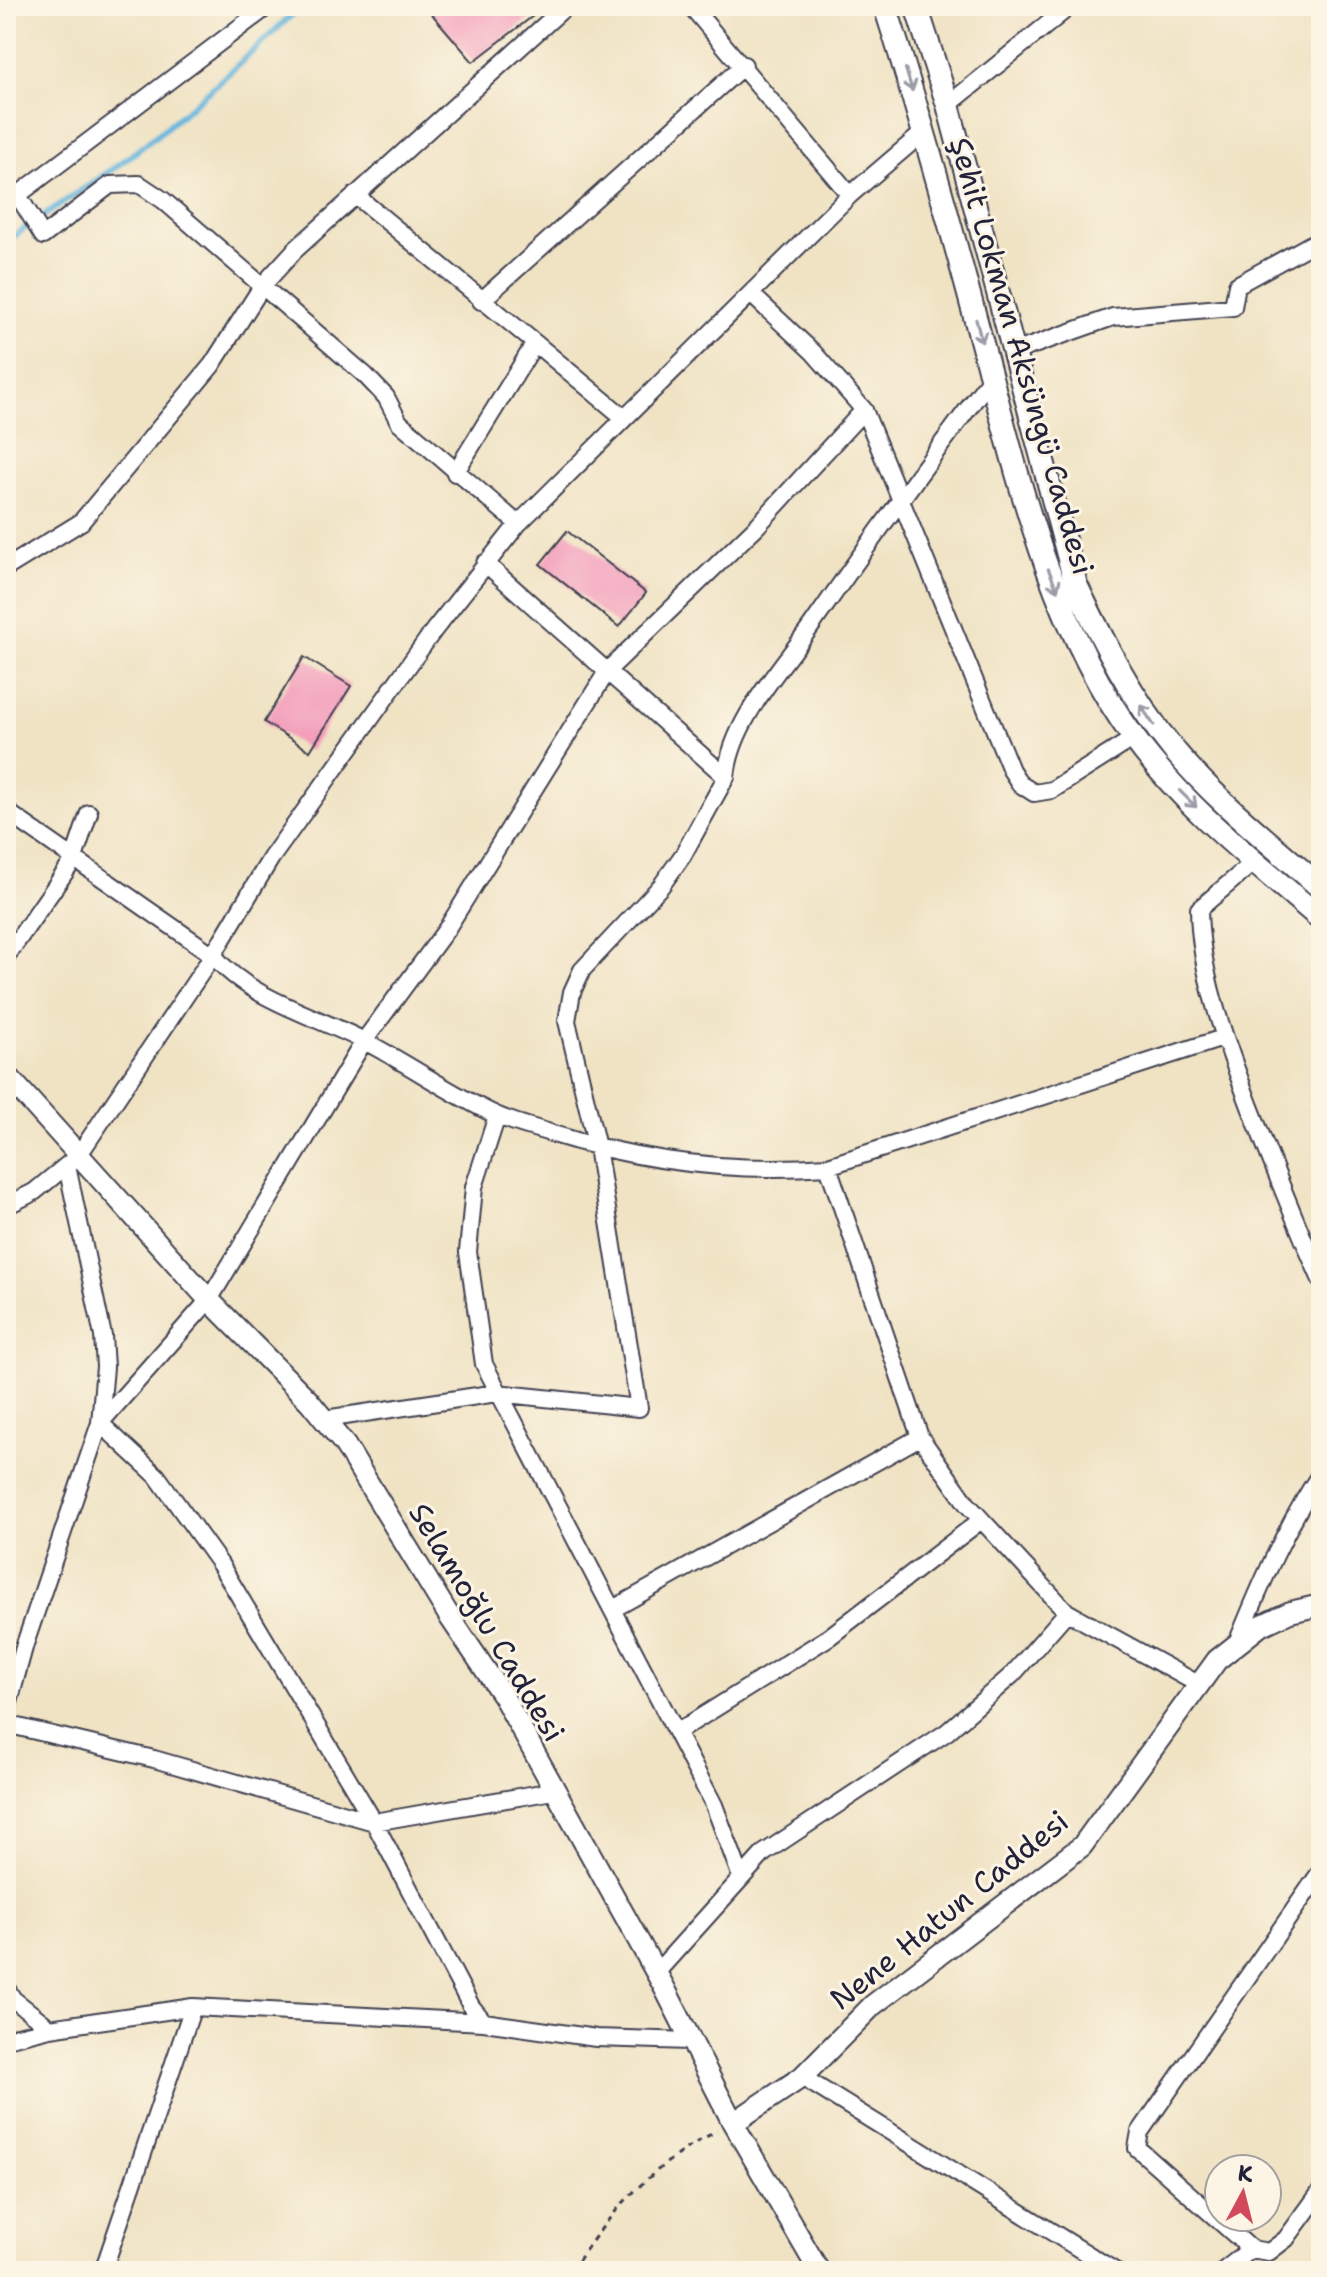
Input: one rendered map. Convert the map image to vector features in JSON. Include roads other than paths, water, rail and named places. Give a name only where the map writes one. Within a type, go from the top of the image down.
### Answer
[{"type":"main road","name":"Şehit Lokman Aksüngü Caddesi","points":[[885,6],[925,131],[991,378],[1047,566],[1102,688],[1134,738],[1170,782],[1321,919]]},
{"type":"main road","name":"Şehit Lokman Aksüngü Caddesi","points":[[916,6],[948,105],[1076,585],[1112,659],[1174,751],[1206,785],[1321,888]]},
{"type":"street","points":[[268,6],[12,201],[43,236],[110,185],[139,184],[163,200],[365,375],[386,397],[399,422],[518,524]]},
{"type":"street","points":[[6,568],[81,522],[212,365],[263,285],[355,195],[566,6]]},
{"type":"street","points":[[691,6],[744,65],[850,195]]},
{"type":"street","points":[[948,105],[1070,6]]},
{"type":"street","points":[[481,301],[744,65]]},
{"type":"street","points":[[6,1206],[34,1192],[73,1161],[213,955],[271,858],[485,563],[518,524],[622,416],[752,295],[850,195],[925,131]]},
{"type":"street","points":[[355,195],[622,416]]},
{"type":"street","points":[[1014,352],[1113,317],[1233,307],[1237,285],[1315,242]]},
{"type":"street","points":[[752,295],[813,352],[864,410],[1011,770],[1020,784],[1034,793],[1052,790],[1134,738]]},
{"type":"street","points":[[455,473],[535,343]]},
{"type":"street","points":[[325,1419],[497,1393],[639,1408],[597,1147],[567,1021],[572,992],[582,970],[661,886],[683,855],[726,777],[734,743],[760,698],[899,500],[991,378]]},
{"type":"street","points":[[100,1423],[209,1300],[364,1041],[446,930],[608,670],[757,526],[864,410]]},
{"type":"street","points":[[485,563],[726,777]]},
{"type":"street","points":[[6,811],[45,835],[73,861],[213,955],[229,974],[364,1041],[497,1116],[597,1147],[674,1163],[776,1170],[828,1166],[1223,1038]]},
{"type":"street","points":[[6,957],[73,861],[89,813]]},
{"type":"street","points":[[1255,861],[1199,909],[1199,933],[1223,1038],[1289,1210],[1321,1280]]},
{"type":"street","name":"Selamoğlu Caddesi","points":[[6,1074],[73,1161],[325,1419],[345,1445],[451,1619],[503,1696],[656,1973],[733,2123],[819,2271]]},
{"type":"street","points":[[497,1116],[474,1187],[468,1252],[484,1364],[714,1805],[741,1877]]},
{"type":"street","points":[[6,1713],[25,1644],[100,1423],[105,1367],[103,1336],[73,1161]]},
{"type":"street","points":[[828,1166],[920,1437],[980,1521],[1067,1612],[1198,1684]]},
{"type":"street","points":[[100,1423],[157,1476],[220,1564],[374,1822],[471,2006],[484,2022]]},
{"type":"street","points":[[613,1609],[920,1437]]},
{"type":"street","points":[[1237,1643],[1261,1585],[1301,1504],[1321,1473]]},
{"type":"street","points":[[677,1732],[829,1637],[980,1521]]},
{"type":"street","name":"Nene Hatun Caddesi","points":[[733,2123],[802,2077],[873,2005],[1082,1846],[1198,1684],[1237,1643],[1280,1617],[1321,1605]]},
{"type":"street","points":[[656,1973],[764,1853],[947,1732],[1013,1674],[1067,1612]]},
{"type":"street","points":[[6,1647],[25,1644]]},
{"type":"street","points":[[6,1724],[154,1759],[374,1822],[553,1791]]},
{"type":"street","points":[[1321,1871],[1140,2132],[1137,2148],[1251,2249],[1269,2252],[1286,2239],[1321,2191]]},
{"type":"street","points":[[6,1988],[13,1999],[50,2028]]},
{"type":"street","points":[[103,2271],[193,2007]]},
{"type":"street","points":[[6,2039],[50,2028],[193,2007],[484,2022],[596,2038],[690,2041]]},
{"type":"street","points":[[802,2077],[1115,2271]]},
{"type":"street","points":[[1223,2271],[1251,2249]]},
{"type":"waterway","points":[[6,242],[165,129],[301,6]]}]
